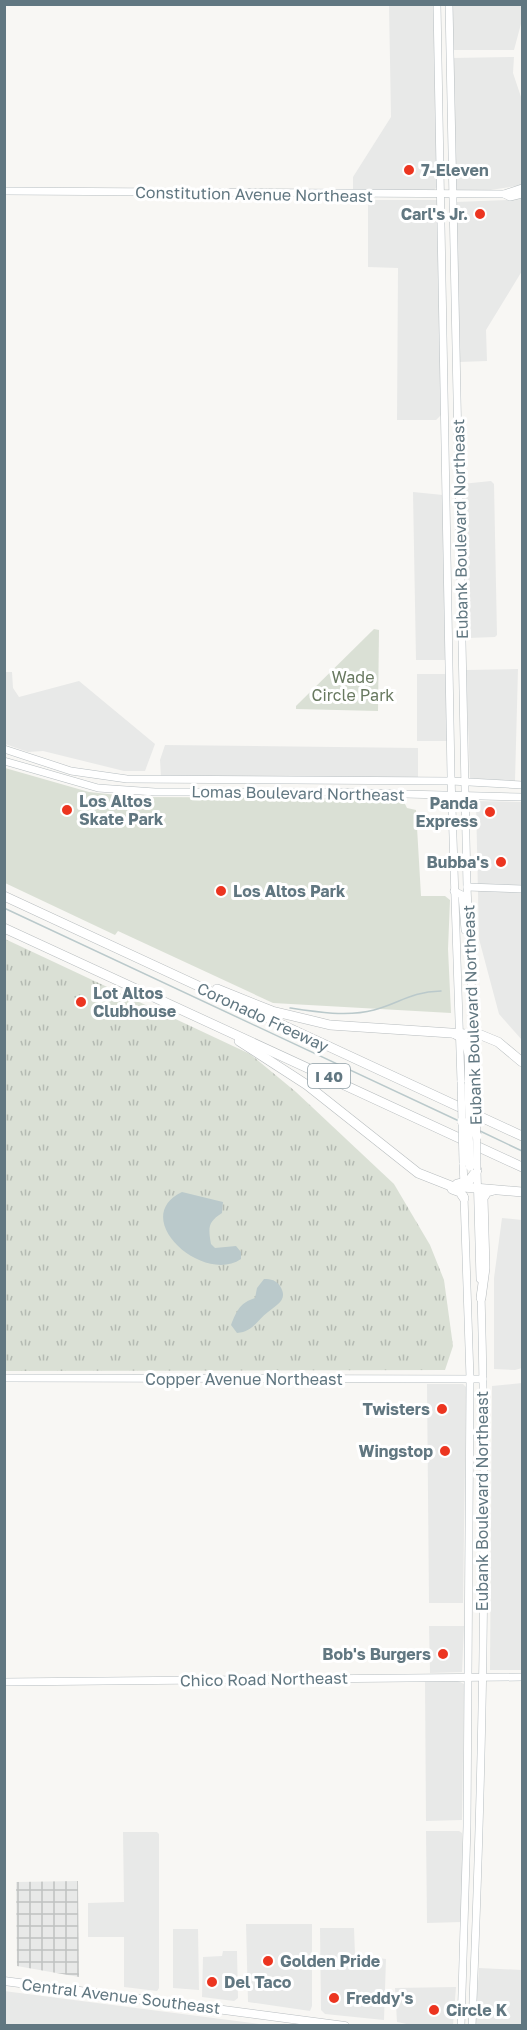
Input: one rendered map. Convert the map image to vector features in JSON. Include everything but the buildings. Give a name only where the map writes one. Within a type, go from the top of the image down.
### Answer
[{"type":"highway","name":"Coronado Freeway","points":[[4,896],[522,1137]]},
{"type":"highway","name":"Coronado Freeway","points":[[4,928],[522,1167]]},
{"type":"highway","points":[[154,964],[272,1011],[307,1020],[370,1028],[467,1034],[500,1044],[522,1062]]},
{"type":"highway","points":[[135,989],[270,1058],[334,1104],[418,1173],[437,1184],[522,1192]]},
{"type":"highway","points":[[460,1051],[467,1034]]},
{"type":"highway","points":[[467,1034],[470,1122],[477,1136]]},
{"type":"highway","points":[[462,1121],[469,1137],[468,1187]]},
{"type":"highway","points":[[481,1298],[484,1268],[483,1198],[487,1192],[498,1190]]},
{"type":"main road","name":"Eubank Boulevard Northeast","points":[[437,4],[454,891],[467,1034]]},
{"type":"main road","name":"Eubank Boulevard Northeast","points":[[449,4],[470,950],[467,1034]]},
{"type":"main road","points":[[439,118],[451,118]]},
{"type":"main road","name":"Constitution Avenue Northeast","points":[[4,191],[452,195],[504,194],[522,188]]},
{"type":"main road","name":"Constitution Avenue Northeast","points":[[504,194],[510,196],[522,194]]},
{"type":"main road","points":[[442,255],[454,254]]},
{"type":"main road","points":[[448,565],[460,565]]},
{"type":"main road","name":"Lomas Boulevard Northeast","points":[[4,749],[71,771],[127,779],[451,781],[522,785]]},
{"type":"main road","name":"Lomas Boulevard Northeast","points":[[4,761],[98,788],[155,792],[300,792],[522,797]]},
{"type":"main road","points":[[300,792],[311,788],[339,788],[341,780]]},
{"type":"main road","points":[[467,887],[522,889]]},
{"type":"main road","points":[[454,891],[462,895],[465,933],[470,950]]},
{"type":"main road","name":"Eubank Boulevard Northeast","points":[[460,1051],[469,1085],[462,1121]]},
{"type":"main road","name":"Eubank Boulevard Northeast","points":[[470,1166],[477,1136]]},
{"type":"main road","name":"Eubank Boulevard Northeast","points":[[468,1187],[481,1298],[483,1379],[481,1677],[472,2025]]},
{"type":"main road","name":"Eubank Boulevard Northeast","points":[[461,2025],[465,1941],[470,1378],[468,1187]]},
{"type":"main road","name":"Copper Avenue Northeast","points":[[4,1378],[483,1379]]},
{"type":"main road","name":"Chico Road Northeast","points":[[4,1682],[522,1677]]},
{"type":"main road","name":"Central Avenue Southeast","points":[[4,1981],[345,2025]]},
{"type":"shaded area","points":[[389,5],[434,5],[437,187],[434,190],[353,190],[353,177],[391,117]]},
{"type":"shaded area","points":[[452,5],[522,5],[522,20],[514,50],[453,50]]},
{"type":"shaded area","points":[[514,57],[513,73],[522,100],[522,185],[484,191],[459,191],[454,188],[452,58]]},
{"type":"shaded area","points":[[522,197],[522,271],[486,330],[487,361],[459,362],[456,202],[507,200]]},
{"type":"shaded area","points":[[368,200],[437,200],[441,415],[436,420],[397,420],[398,268],[368,267]]},
{"type":"shaded area","points":[[491,481],[494,484],[497,635],[468,638],[462,484]]},
{"type":"shaded area","points":[[413,492],[443,495],[446,660],[416,660]]},
{"type":"shaded area","points":[[518,669],[515,781],[470,778],[466,670]]},
{"type":"shaded area","points":[[4,672],[12,672],[13,688],[19,697],[79,681],[155,744],[145,771],[124,771],[43,751],[28,752],[5,744]]},
{"type":"shaded area","points":[[417,674],[446,674],[447,741],[417,741]]},
{"type":"shaded area","points":[[165,745],[418,748],[418,777],[161,777],[160,760]]},
{"type":"shaded area","points":[[476,801],[522,802],[522,1040],[499,1014],[479,939]]},
{"type":"shaded area","points":[[182,1192],[223,1202],[222,1213],[210,1225],[211,1244],[215,1248],[236,1246],[241,1252],[241,1259],[225,1265],[208,1263],[191,1256],[177,1245],[167,1231],[163,1217],[167,1203]]},
{"type":"shaded area","points":[[502,1218],[522,1220],[522,1368],[515,1370],[494,1369],[494,1278]]},
{"type":"shaded area","points":[[264,1279],[273,1280],[278,1284],[282,1291],[282,1299],[251,1328],[237,1333],[231,1325],[235,1315],[242,1305],[255,1298],[257,1288]]},
{"type":"shaded area","points":[[522,1383],[522,1670],[490,1670],[492,1386]]},
{"type":"shaded area","points":[[427,1384],[463,1384],[466,1387],[463,1603],[429,1603]]},
{"type":"shaded area","points":[[429,1626],[464,1626],[462,1672],[430,1673]]},
{"type":"shaded area","points":[[425,1681],[458,1681],[464,1684],[462,1820],[426,1821]]},
{"type":"shaded area","points":[[426,1831],[459,1831],[462,1833],[462,1922],[427,1923]]},
{"type":"shaded area","points":[[123,1832],[157,1832],[159,1834],[159,1988],[157,1991],[124,1987],[124,1937],[88,1937],[88,1903],[124,1902]]},
{"type":"shaded area","points":[[78,1881],[79,1977],[17,1966],[16,1882]]},
{"type":"shaded area","points":[[246,1924],[312,1924],[312,2006],[310,2011],[248,2002]]},
{"type":"shaded area","points":[[320,1928],[354,1928],[355,1955],[386,1959],[384,2020],[325,2014],[321,2010]]},
{"type":"shaded area","points":[[173,1929],[198,1929],[199,1990],[173,1988]]},
{"type":"shaded area","points":[[223,1951],[237,1951],[238,1998],[234,2001],[202,1997],[203,1957],[222,1956]]},
{"type":"shaded area","points":[[479,1968],[522,1970],[522,2025],[475,2025]]},
{"type":"shaded area","points":[[456,1987],[453,2025],[416,2026],[397,2022],[395,1988]]},
{"type":"shaded area","points":[[4,1991],[259,2024],[261,2025],[5,2025]]},
{"type":"green space","name":"Wade Circle Park","points":[[374,629],[379,630],[378,711],[296,709],[296,706]]},
{"type":"green space","name":"Los Altos Park","points":[[5,768],[89,792],[136,797],[343,798],[404,802],[407,808],[416,810],[421,896],[445,896],[450,900],[448,949],[451,1013],[273,1003],[118,931],[115,935],[5,883]]},
{"type":"green space","points":[[5,939],[250,1054],[296,1092],[394,1184],[430,1245],[444,1280],[453,1346],[445,1370],[5,1371]]},
{"type":"waterway","points":[[4,908],[459,1121]]},
{"type":"waterway","points":[[290,1008],[332,1013],[364,1012],[413,996],[441,991]]},
{"type":"waterway","points":[[480,1131],[522,1151]]},
{"type":"place","name":"7-Eleven","points":[[409,170]]},
{"type":"place","name":"Carl's Jr.","points":[[480,214]]},
{"type":"place","name":"Los Altos Skate Park","points":[[67,810]]},
{"type":"place","name":"Panda Express","points":[[490,812]]},
{"type":"place","name":"Bubba's","points":[[501,862]]},
{"type":"place","name":"Los Altos Park","points":[[221,891]]},
{"type":"place","name":"Lot Altos Clubhouse","points":[[81,1002]]},
{"type":"place","name":"Twisters","points":[[442,1409]]},
{"type":"place","name":"Wingstop","points":[[445,1451]]},
{"type":"place","name":"Bob's Burgers","points":[[443,1654]]},
{"type":"place","name":"Golden Pride","points":[[268,1961]]},
{"type":"place","name":"Del Taco","points":[[212,1982]]},
{"type":"place","name":"Freddy's","points":[[334,1998]]},
{"type":"place","name":"Circle K","points":[[434,2010]]}]
